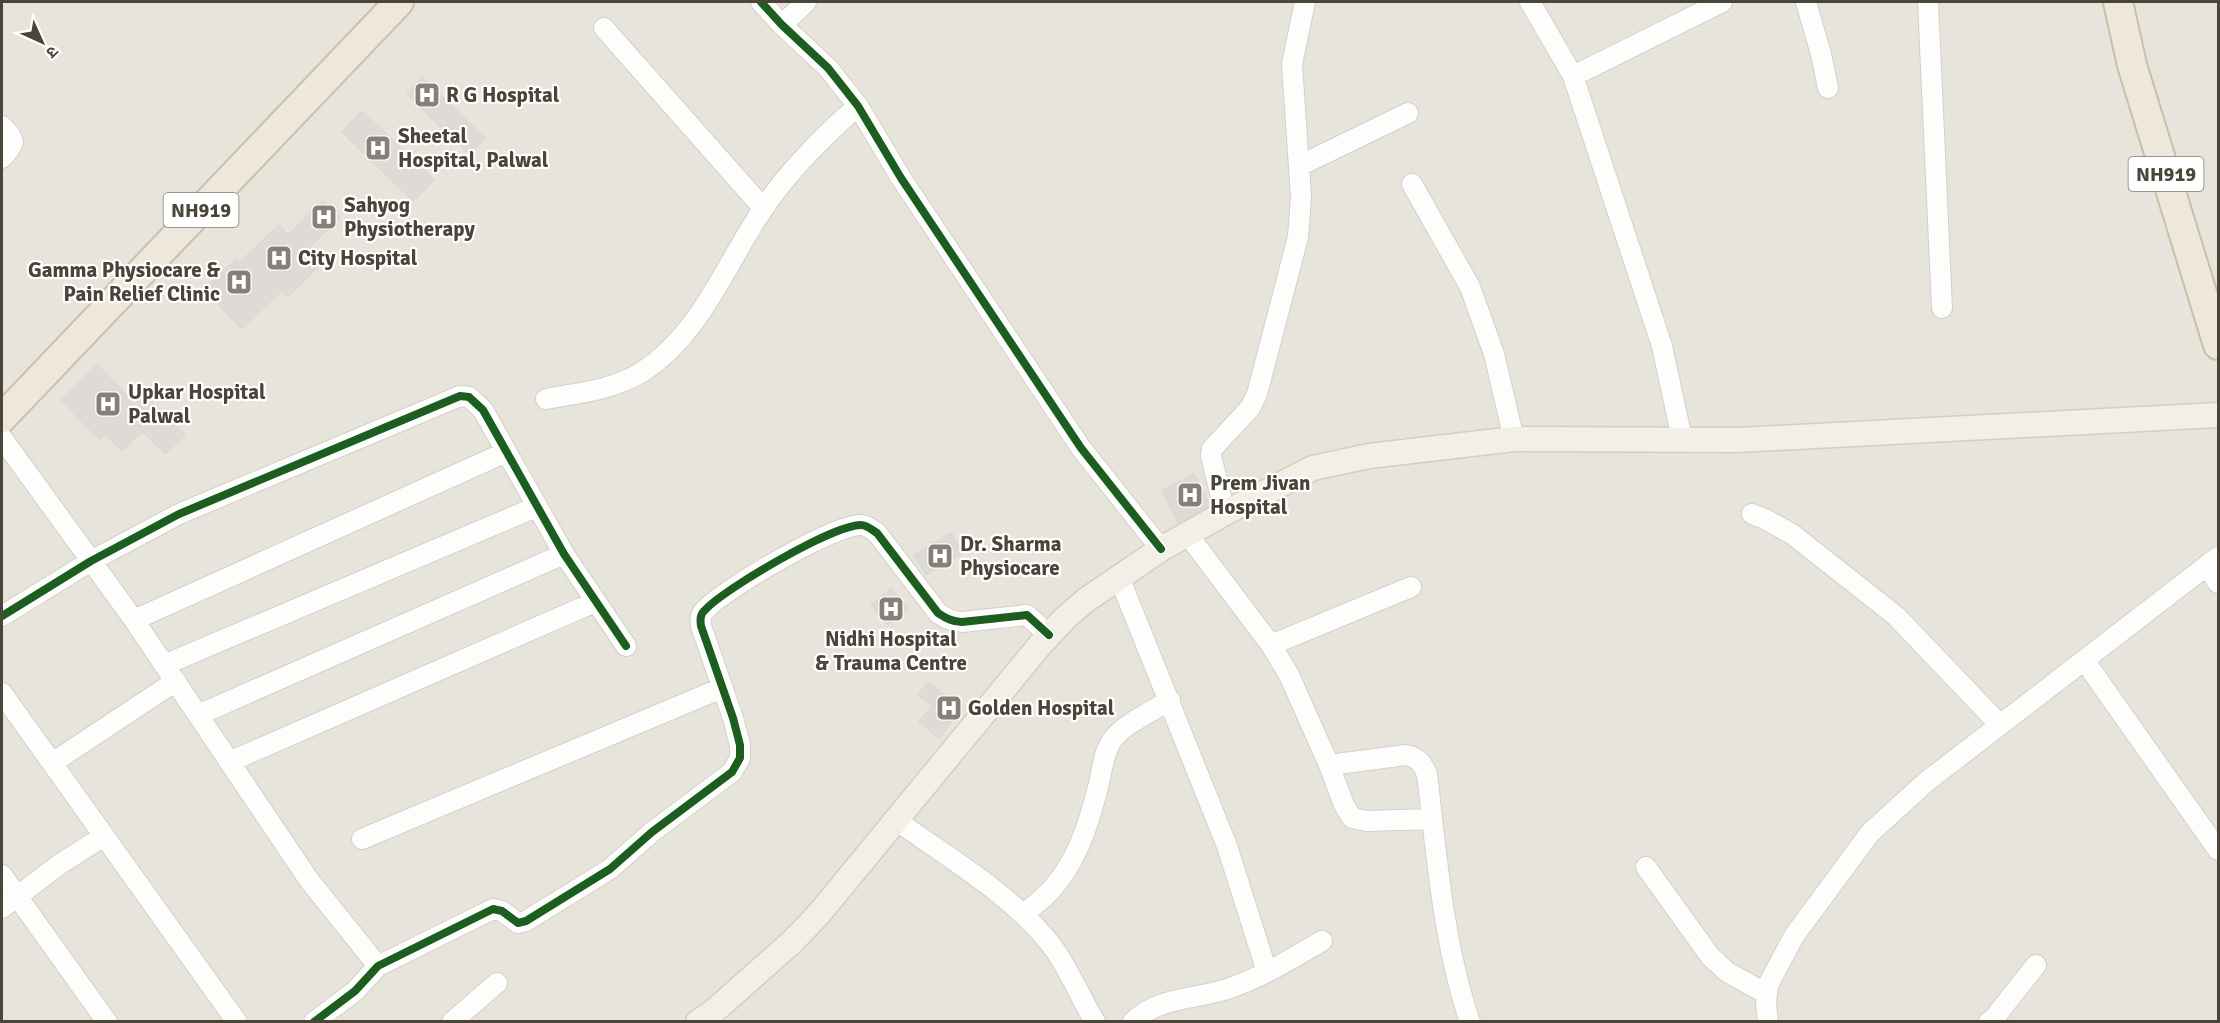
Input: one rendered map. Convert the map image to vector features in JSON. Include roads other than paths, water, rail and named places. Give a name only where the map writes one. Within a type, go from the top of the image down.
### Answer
[{"type":"highway","name":"NH919","points":[[2,420],[399,2]]},
{"type":"highway","name":"NH919","points":[[2118,2],[2132,65],[2218,345]]},
{"type":"main road","points":[[698,1022],[713,1012],[792,942],[818,915],[1049,635],[1086,600],[1161,549],[1313,468],[1369,456],[1514,439],[1738,440],[2218,415]]},
{"type":"street","points":[[761,2],[828,68],[858,106],[901,178],[1081,448],[1161,549]]},
{"type":"street","points":[[782,25],[806,2]]},
{"type":"street","points":[[1225,513],[1210,456],[1214,446],[1250,408],[1257,394],[1298,237],[1301,197],[1292,64],[1305,2]]},
{"type":"street","points":[[1573,76],[1722,2]]},
{"type":"street","points":[[1806,2],[1828,88]]},
{"type":"street","points":[[1928,2],[1942,308]]},
{"type":"street","points":[[1535,3],[1573,76],[1662,346],[1682,439]]},
{"type":"street","points":[[604,28],[763,208]]},
{"type":"street","points":[[546,399],[606,387],[628,380],[669,350],[701,312],[763,208],[826,132],[858,106]]},
{"type":"street","points":[[1299,165],[1408,113]]},
{"type":"street","points":[[2,126],[13,142],[2,158]]},
{"type":"street","points":[[1412,184],[1470,287],[1494,354],[1514,439]]},
{"type":"street","points":[[2,616],[91,561],[179,514],[450,398],[460,396],[469,397],[483,410],[564,554],[626,646]]},
{"type":"street","points":[[2,420],[91,561],[176,681],[309,880],[378,966]]},
{"type":"street","points":[[134,620],[506,452]]},
{"type":"street","points":[[164,665],[536,507]]},
{"type":"street","points":[[1752,514],[1792,534],[1896,616],[2000,725]]},
{"type":"street","points":[[314,1022],[355,991],[378,966],[454,926],[493,909],[502,911],[518,923],[526,921],[610,869],[652,832],[725,777],[737,765],[740,758],[740,745],[733,718],[700,626],[700,617],[704,610],[721,596],[805,545],[861,525],[877,533],[938,613],[945,618],[952,622],[962,622],[1027,615],[1049,635]]},
{"type":"street","points":[[1188,535],[1271,645],[1288,675],[1329,765],[1344,806],[1352,818],[1366,821],[1432,819]]},
{"type":"street","points":[[198,715],[564,554]]},
{"type":"street","points":[[1768,1022],[1768,985],[1794,936],[1870,833],[1926,782],[2213,561],[2218,583]]},
{"type":"street","points":[[1119,577],[1227,846],[1268,972]]},
{"type":"street","points":[[1271,645],[1411,587]]},
{"type":"street","points":[[229,762],[595,602]]},
{"type":"street","points":[[2084,660],[2218,850]]},
{"type":"street","points":[[52,763],[176,681]]},
{"type":"street","points":[[362,839],[722,688]]},
{"type":"street","points":[[2,693],[237,1022]]},
{"type":"street","points":[[1024,914],[1051,891],[1065,873],[1082,840],[1110,742],[1118,733],[1170,700]]},
{"type":"street","points":[[1329,765],[1406,755],[1414,756],[1423,765],[1427,774],[1450,953],[1457,984],[1470,1022]]},
{"type":"street","points":[[896,820],[1024,914],[1052,947],[1095,1022]]},
{"type":"street","points":[[2,908],[60,864],[104,836]]},
{"type":"street","points":[[1646,867],[1710,956],[1727,972],[1767,994]]},
{"type":"street","points":[[2,874],[107,1022]]},
{"type":"street","points":[[1133,1022],[1151,1008],[1227,989],[1268,972],[1322,941]]},
{"type":"street","points":[[1989,1022],[2036,965]]},
{"type":"street","points":[[452,1022],[497,983]]},
{"type":"place","name":"R G Hospital","points":[[427,95]]},
{"type":"place","name":"Sheetal Hospital, Palwal","points":[[378,148]]},
{"type":"place","name":"Sahyog Physiotherapy","points":[[324,217]]},
{"type":"place","name":"City Hospital","points":[[279,258]]},
{"type":"place","name":"Gamma Physiocare & Pain Relief Clinic","points":[[239,282]]},
{"type":"place","name":"Upkar Hospital Palwal","points":[[108,404]]},
{"type":"place","name":"Prem Jivan Hospital","points":[[1190,495]]},
{"type":"place","name":"Dr. Sharma Physiocare","points":[[940,556]]},
{"type":"place","name":"Nidhi Hospital & Trauma Centre","points":[[891,609]]},
{"type":"place","name":"Golden Hospital","points":[[949,708]]}]
